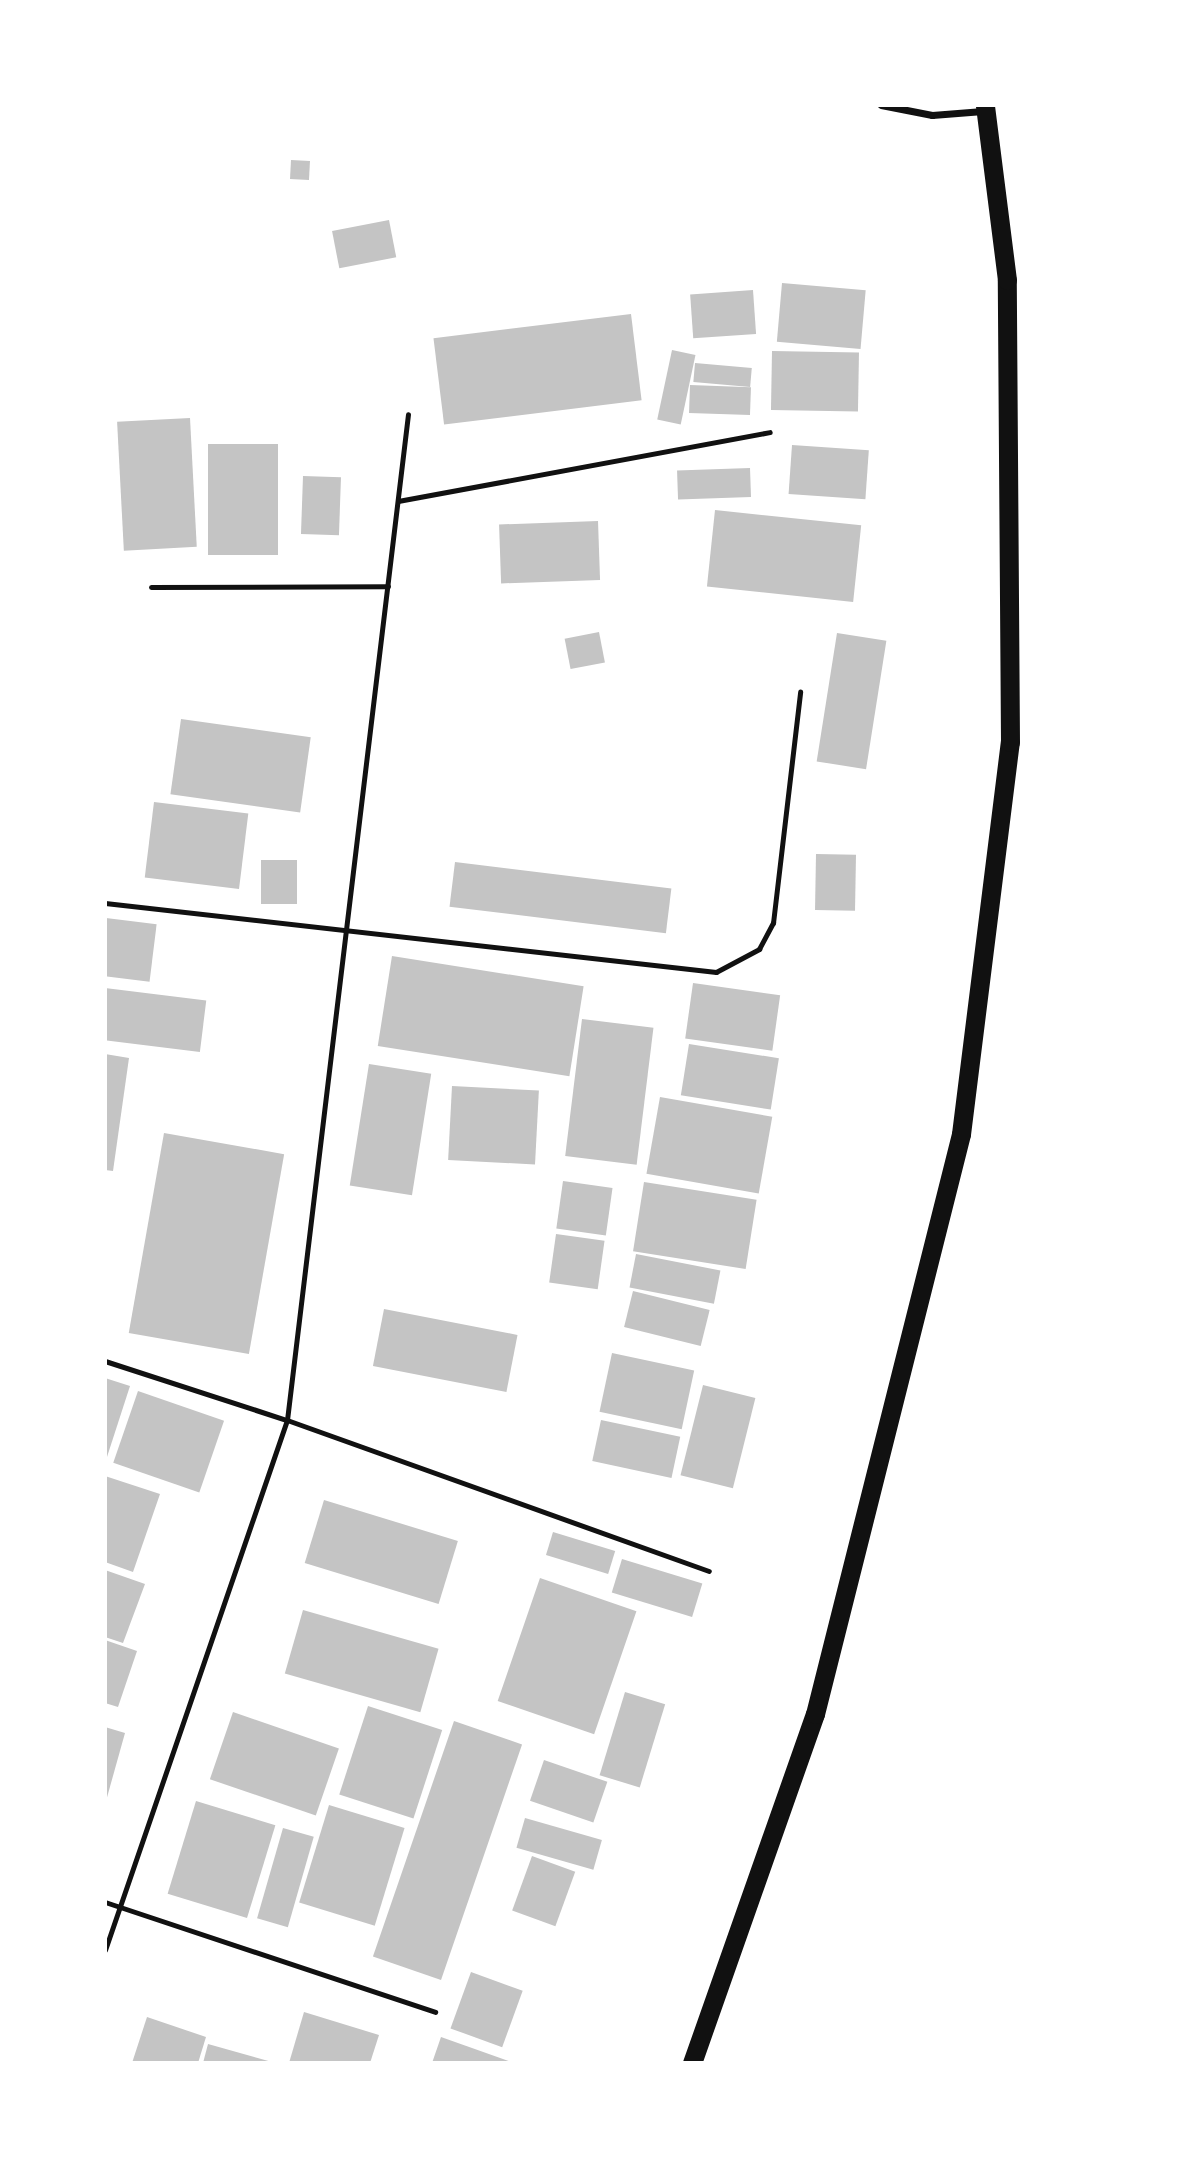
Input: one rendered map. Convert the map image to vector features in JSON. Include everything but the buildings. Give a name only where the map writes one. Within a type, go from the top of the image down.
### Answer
[{"type":"highway","points":[[692,2063],[816,1714],[961,1134],[1010,742],[1007,280],[985,107]]},
{"type":"street","points":[[881,105],[932,115],[985,107]]},
{"type":"lane","points":[[105,1951],[287,1420],[408,414]]},
{"type":"lane","points":[[398,501],[770,432]]},
{"type":"lane","points":[[151,587],[388,586]]},
{"type":"lane","points":[[105,902],[716,972],[759,949],[772,923],[800,692]]},
{"type":"lane","points":[[105,1361],[287,1420],[709,1571]]},
{"type":"lane","points":[[105,1902],[436,2012]]}]
